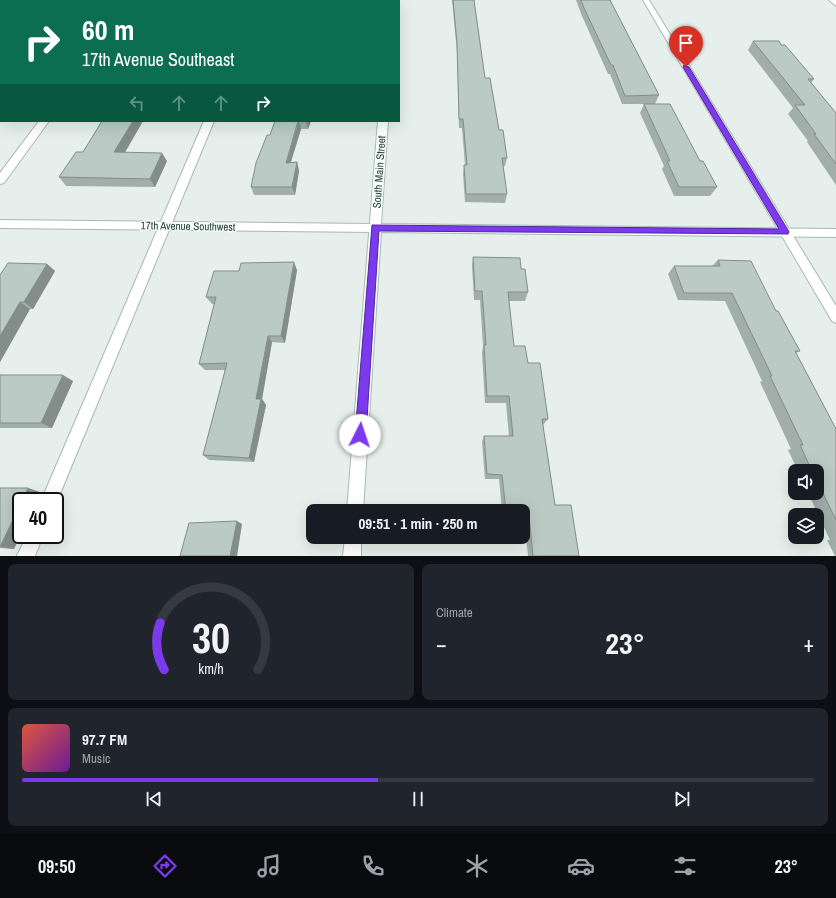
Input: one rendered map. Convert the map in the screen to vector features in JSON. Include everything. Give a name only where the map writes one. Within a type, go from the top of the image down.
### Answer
[{"type":"street","points":[[646,0],[836,317]]},
{"type":"street","points":[[832,0],[836,4]]},
{"type":"street","points":[[0,180],[43,122]]},
{"type":"street","points":[[53,492],[209,122]]},
{"type":"street","name":"South Main Street","points":[[355,504],[383,122]]},
{"type":"street","name":"17th Avenue Southwest","points":[[0,224],[836,233]]},
{"type":"street","points":[[26,556],[31,544]]},
{"type":"street","points":[[352,556],[353,544]]},
{"type":"building","points":[[453,0],[474,0],[485,78],[490,78],[499,130],[503,130],[507,158],[502,158],[507,194],[466,194],[464,165],[467,165],[463,119],[459,119],[457,43]]},
{"type":"building","points":[[581,0],[610,0],[659,95],[625,96],[613,65],[611,65]]},
{"type":"building","points":[[753,41],[779,41],[781,45],[785,45],[814,79],[808,79],[836,113],[836,164],[795,105],[805,105]]},
{"type":"building","points":[[644,104],[670,104],[700,161],[703,161],[717,187],[679,187],[667,161],[670,161]]},
{"type":"building","points":[[101,122],[132,122],[114,152],[162,153],[150,179],[59,177],[76,152],[83,152]]},
{"type":"building","points":[[275,122],[298,122],[286,163],[297,162],[292,187],[251,187],[256,163],[267,135],[270,135]]},
{"type":"building","points":[[473,257],[520,258],[521,269],[525,269],[528,292],[508,292],[514,346],[525,346],[528,363],[540,363],[548,419],[542,419],[555,505],[571,505],[579,556],[533,556],[530,526],[530,504],[505,504],[502,475],[487,474],[484,436],[513,436],[509,396],[487,396],[484,345],[486,345],[482,291],[475,291]]},
{"type":"building","points":[[718,260],[751,261],[776,311],[778,311],[800,351],[795,351],[836,429],[836,520],[824,495],[824,464],[809,464],[800,445],[803,445],[732,293],[684,293],[674,266],[720,266]]},
{"type":"building","points":[[294,262],[281,336],[268,336],[256,399],[261,399],[249,458],[203,455],[227,363],[199,364],[216,297],[206,297],[214,271],[239,271],[241,263]]},
{"type":"building","points":[[8,263],[47,264],[24,302],[20,302],[0,336],[0,275]]},
{"type":"building","points":[[0,375],[63,375],[41,423],[0,423]]},
{"type":"building","points":[[0,488],[28,488],[26,492],[12,492],[12,522],[0,547]]},
{"type":"building","points":[[237,521],[230,556],[180,556],[189,523]]},
{"type":"route","points":[[360,435],[375,228],[785,232],[686,67]]}]
